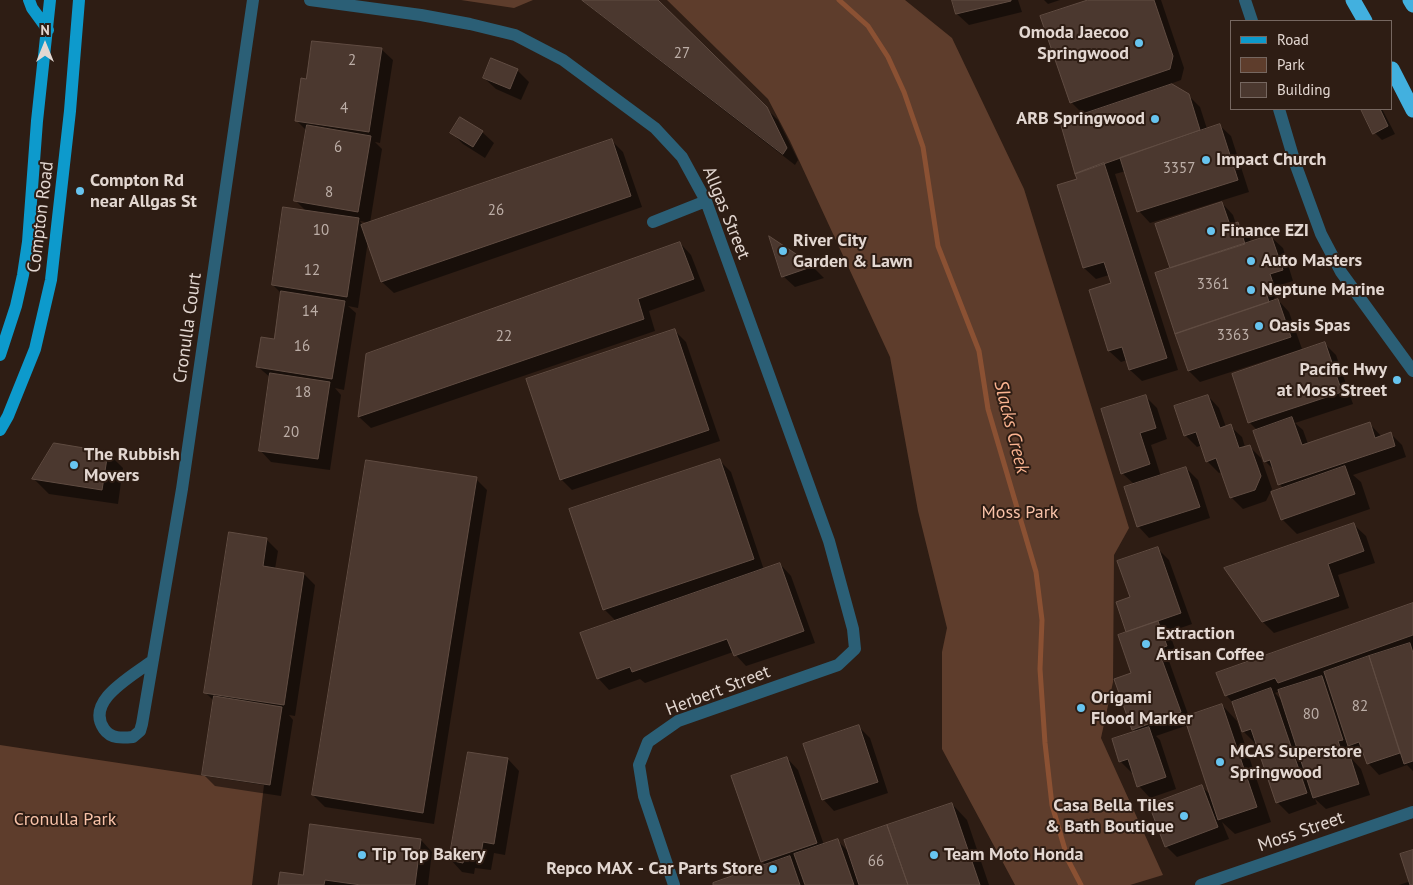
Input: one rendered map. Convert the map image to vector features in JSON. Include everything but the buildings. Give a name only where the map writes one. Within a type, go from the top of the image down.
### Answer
[{"type":"highway","points":[[1353,0],[1364,20]]},
{"type":"highway","points":[[1410,0],[1413,5]]},
{"type":"highway","points":[[1393,71],[1413,110]]},
{"type":"main road","points":[[29,0],[32,8],[48,30]]},
{"type":"main road","name":"Compton Road","points":[[0,355],[16,306],[28,242],[37,120],[50,0]]},
{"type":"main road","name":"Compton Road","points":[[0,430],[8,416],[35,349],[51,280],[70,111],[79,0]]},
{"type":"street","name":"Cronulla Court","points":[[153,660],[125,680],[101,704],[98,712],[99,719],[106,732],[114,737],[133,738],[140,731],[153,660],[182,489],[253,0]]},
{"type":"street","name":"Allgas Street","points":[[310,0],[420,15],[515,35],[563,60],[655,128],[682,157],[706,201],[829,541],[854,628],[855,649]]},
{"type":"street","points":[[1245,0],[1252,20]]},
{"type":"street","points":[[1279,110],[1295,163],[1321,234],[1341,272],[1413,371]]},
{"type":"street","points":[[653,222],[706,201]]},
{"type":"street","name":"Herbert Street","points":[[674,885],[644,796],[639,765],[648,742],[678,721],[838,665],[855,649]]},
{"type":"street","name":"Moss Street","points":[[1201,885],[1413,812]]},
{"type":"green space","points":[[461,0],[533,0],[514,8]]},
{"type":"green space","name":"Moss Park","points":[[667,0],[905,0],[952,38],[1024,189],[1129,528],[1114,555],[1113,682],[1101,738],[1163,875],[1130,885],[1015,885],[942,749],[942,652],[947,628],[918,511],[890,357],[790,141],[768,99]]},
{"type":"green space","name":"Cronulla Park","points":[[0,745],[264,785],[252,885],[0,885]]},
{"type":"waterway","name":"Slacks Creek","points":[[839,0],[868,26],[888,57],[904,92],[923,147],[938,246],[979,351],[988,409],[1036,572],[1042,620],[1040,669],[1045,743],[1052,805],[1068,860],[1081,885]]},
{"type":"place","name":"Omoda Jaecoo Springwood","points":[[1139,43]]},
{"type":"place","name":"ARB Springwood","points":[[1155,119]]},
{"type":"place","name":"Impact Church","points":[[1206,160]]},
{"type":"place","name":"Compton Rd near Allgas St","points":[[80,191]]},
{"type":"place","name":"Finance EZI","points":[[1211,231]]},
{"type":"place","name":"River City Garden & Lawn","points":[[783,251]]},
{"type":"place","name":"Auto Masters","points":[[1251,261]]},
{"type":"place","name":"Neptune Marine","points":[[1251,290]]},
{"type":"place","name":"Oasis Spas","points":[[1259,326]]},
{"type":"place","name":"Pacific Hwy at Moss Street","points":[[1397,380]]},
{"type":"place","name":"The Rubbish Movers","points":[[74,465]]},
{"type":"place","name":"Extraction Artisan Coffee","points":[[1146,644]]},
{"type":"place","name":"Origami Flood Marker","points":[[1081,708]]},
{"type":"place","name":"MCAS Superstore Springwood","points":[[1220,762]]},
{"type":"place","name":"Casa Bella Tiles & Bath Boutique","points":[[1184,816]]},
{"type":"place","name":"Tip Top Bakery","points":[[362,855]]},
{"type":"place","name":"Team Moto Honda","points":[[934,855]]},
{"type":"place","name":"Repco MAX - Car Parts Store","points":[[773,869]]}]
